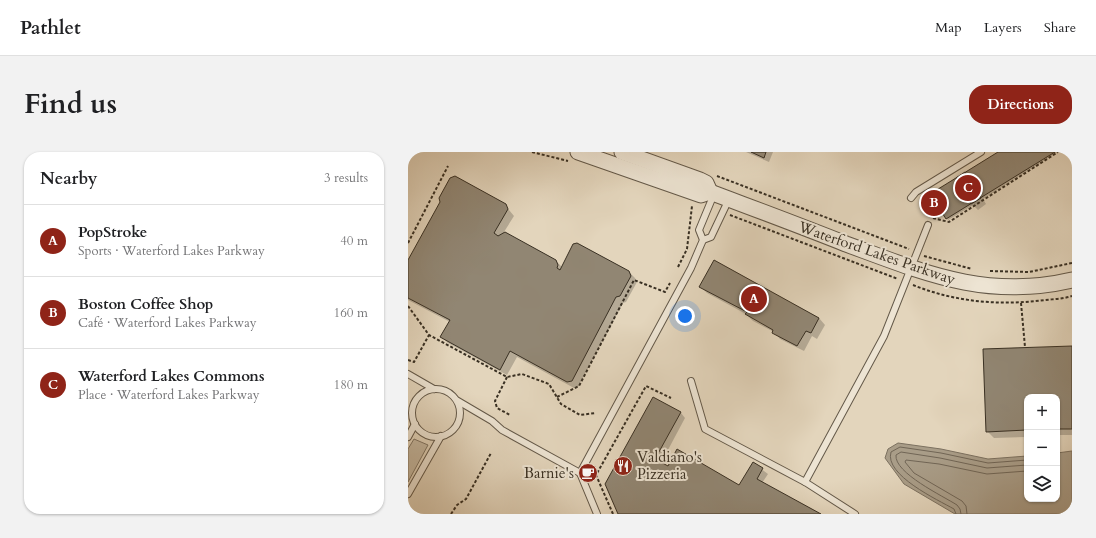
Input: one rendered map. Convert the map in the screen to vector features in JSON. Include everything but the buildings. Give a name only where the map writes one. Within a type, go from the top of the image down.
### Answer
[{"type":"street","name":"Waterford Lakes Parkway","points":[[578,152],[701,195],[712,193],[911,268],[946,279],[995,287],[1038,286],[1072,280]]},
{"type":"street","name":"Waterford Lakes Parkway","points":[[622,152],[700,180],[706,183],[712,193]]},
{"type":"lane","points":[[911,198],[916,192],[981,152]]},
{"type":"lane","points":[[703,240],[699,230],[712,193]]},
{"type":"lane","points":[[580,473],[680,288],[703,240],[711,237],[729,199]]},
{"type":"lane","points":[[805,482],[884,336],[928,226]]},
{"type":"lane","points":[[408,374],[434,389],[448,391],[458,401],[492,421],[502,430],[580,473],[597,514]]},
{"type":"lane","points":[[691,381],[705,429],[805,482],[855,514]]},
{"type":"lane","points":[[434,389],[426,391],[415,402],[413,409],[415,424],[423,433],[441,436]]},
{"type":"lane","points":[[408,494],[441,436],[454,429],[458,423],[460,408],[458,401]]},
{"type":"lane","points":[[408,437],[415,424]]},
{"type":"path","points":[[933,218],[949,222],[1058,152]]},
{"type":"path","points":[[1067,152],[1072,161]]},
{"type":"path","points":[[408,243],[448,166]]},
{"type":"path","points":[[713,175],[909,249],[917,254],[975,269]]},
{"type":"path","points":[[678,267],[687,249],[692,202]]},
{"type":"path","points":[[982,271],[1029,272],[1072,263]]},
{"type":"path","points":[[557,397],[579,386],[634,280],[665,292],[670,283]]},
{"type":"path","points":[[1022,303],[1025,347]]},
{"type":"path","points":[[408,306],[429,335],[507,377],[522,374],[549,384],[561,404],[580,415],[596,413]]},
{"type":"path","points":[[408,360],[414,362],[429,335]]},
{"type":"path","points":[[507,377],[495,401],[497,408],[510,415]]},
{"type":"path","points":[[613,514],[596,474],[646,386],[671,398]]},
{"type":"path","points":[[451,514],[457,505],[466,499],[491,453]]},
{"type":"shaded area","points":[[414,439],[428,445],[408,482],[408,449]]},
{"type":"water","points":[[898,443],[941,449],[988,459],[1024,456],[1024,502],[1060,502],[1060,453],[1072,451],[1072,514],[955,514],[904,484],[885,458],[888,449]]},
{"type":"place","name":"Waterford Lakes Commons","points":[[968,188]]},
{"type":"place","name":"Boston Coffee Shop","points":[[934,203]]},
{"type":"place","name":"PopStroke","points":[[754,299]]},
{"type":"place","name":"Valdiano's Pizzeria","points":[[623,466]]},
{"type":"place","name":"Barnie's","points":[[588,473]]}]
